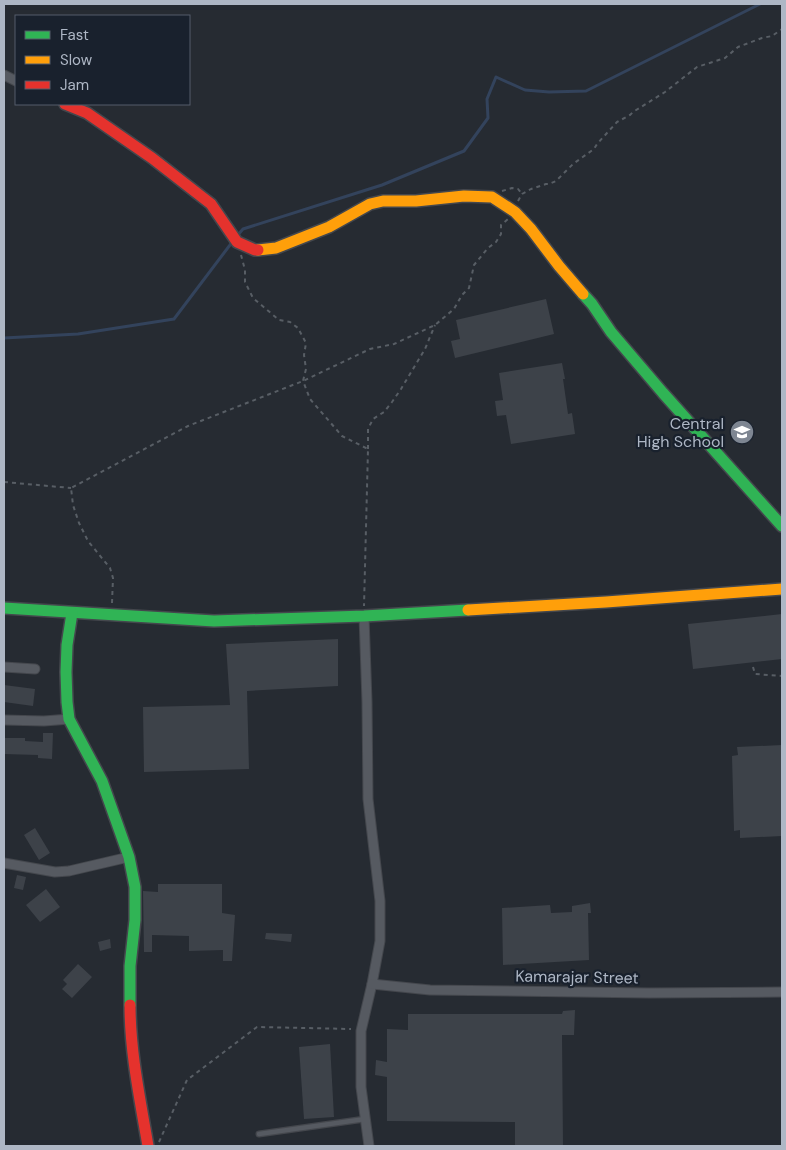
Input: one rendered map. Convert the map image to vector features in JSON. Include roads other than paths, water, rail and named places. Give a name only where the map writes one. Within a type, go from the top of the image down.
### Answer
[{"type":"street","points":[[67,105],[87,114],[152,158],[211,204],[237,242],[255,250],[276,248],[329,227],[370,204],[383,201],[416,201],[464,196],[492,197],[515,212],[592,304],[611,332],[663,394],[782,526]]},
{"type":"street","points":[[4,608],[214,621],[364,616],[596,603],[782,589]]},
{"type":"street","points":[[72,613],[67,645],[66,702],[70,718],[102,781],[129,857],[135,887],[135,920],[130,966],[130,1026],[148,1146]]},
{"type":"street","points":[[364,616],[368,799],[380,901],[380,941],[361,1029],[360,1087],[369,1146]]},
{"type":"street","points":[[4,667],[35,669]]},
{"type":"street","points":[[4,720],[44,721],[70,718]]},
{"type":"street","points":[[4,863],[62,872],[129,857]]},
{"type":"street","name":"Kamarajar Street","points":[[372,984],[430,990],[649,993],[782,992]]},
{"type":"lane","points":[[259,1134],[365,1119]]},
{"type":"waterway","points":[[237,236],[243,229],[382,185],[464,151],[488,118],[487,99],[496,77],[525,90],[549,92],[586,91],[760,4]]},
{"type":"waterway","points":[[4,338],[78,334],[174,319],[233,241]]},
{"type":"place","name":"Central High School","points":[[742,432]]}]
